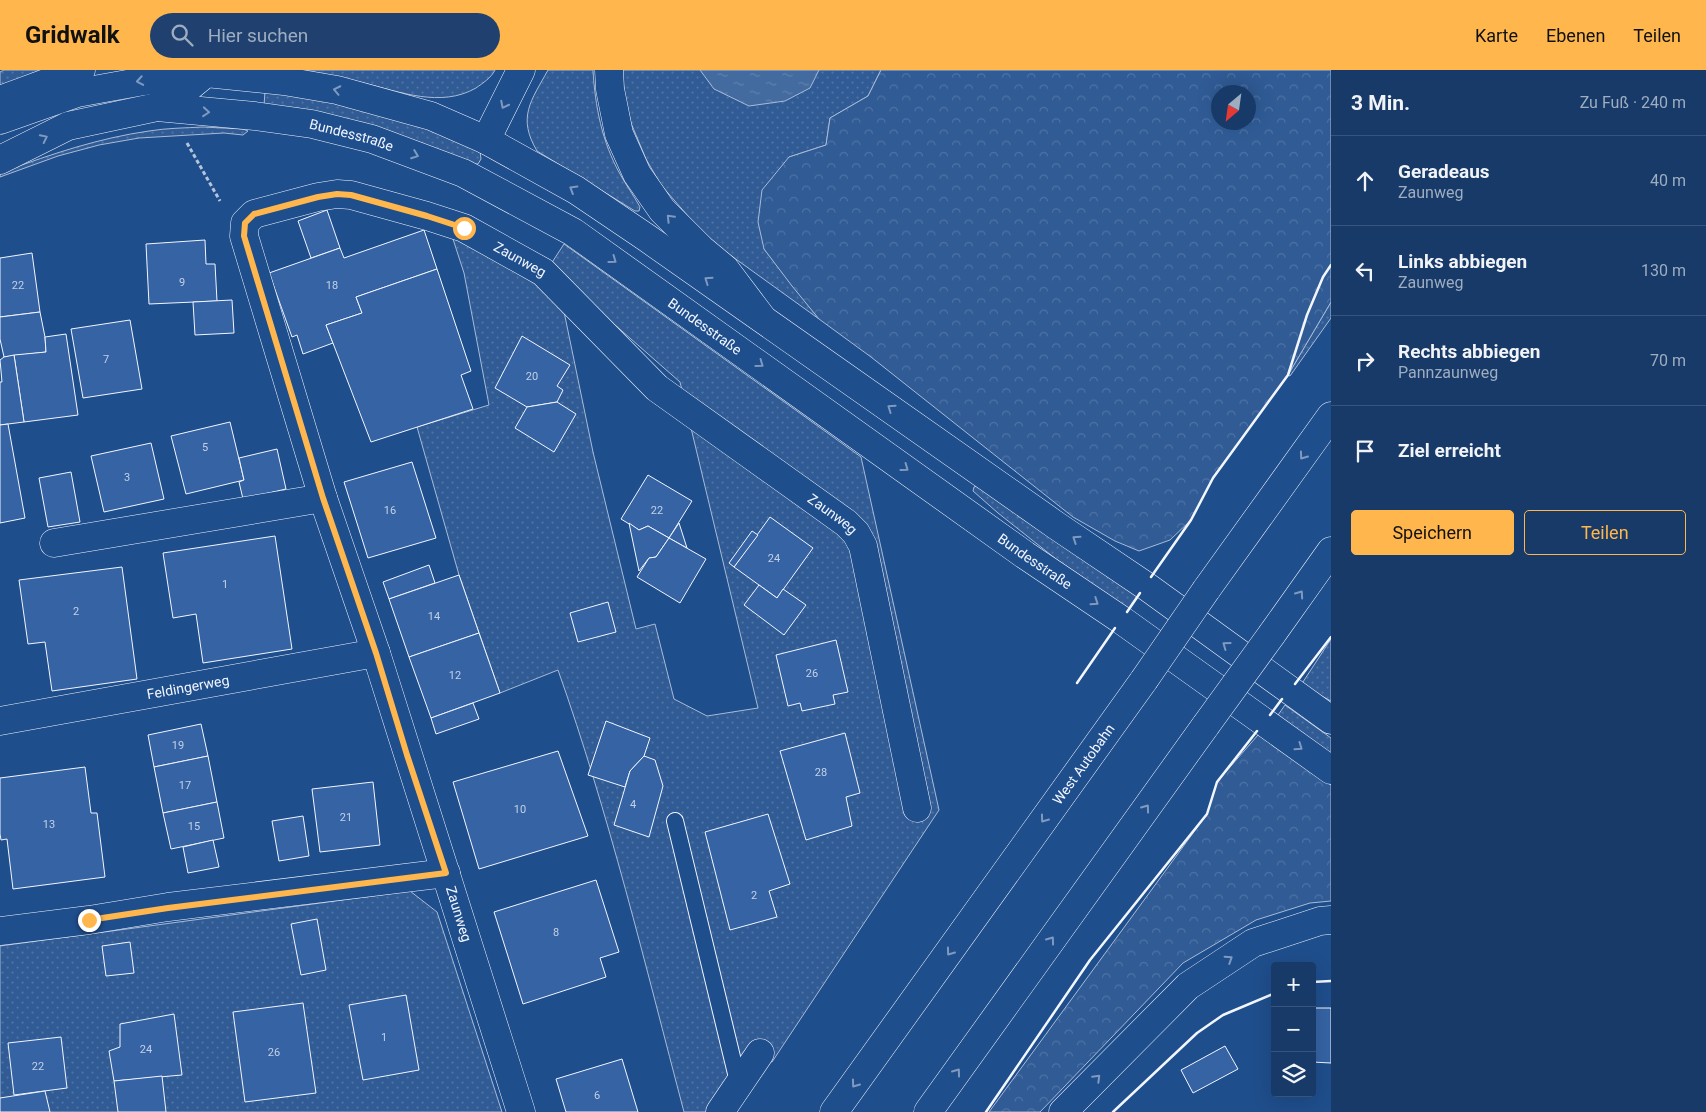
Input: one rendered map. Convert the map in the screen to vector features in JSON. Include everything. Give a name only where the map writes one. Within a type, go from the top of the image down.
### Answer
[{"type":"main road","points":[[0,100],[81,70]]},
{"type":"main road","points":[[521,70],[486,140],[491,158],[500,169],[531,185],[573,232]]},
{"type":"main road","points":[[609,70],[610,89],[619,134],[637,174],[662,210],[700,249],[725,269],[762,318]]},
{"type":"main road","points":[[157,107],[184,92],[205,72]]},
{"type":"main road","points":[[0,120],[77,93],[205,72],[284,81],[337,90],[431,116],[486,140],[576,190],[762,318],[1057,526],[1146,586],[1331,720]]},
{"type":"main road","name":"Bundesstraße","points":[[0,160],[68,126],[157,107],[255,116],[312,124],[372,139],[462,173],[573,232],[744,352],[1025,555],[1120,619],[1331,770]]},
{"type":"main road","name":"Zaunweg","points":[[521,1112],[376,653],[323,498],[244,236],[245,223],[254,214],[318,197],[337,194],[351,195],[464,228],[543,272],[657,388],[838,518],[856,533],[863,546],[917,808]]},
{"type":"main road","name":"West Autobahn","points":[[834,1112],[1331,416]]},
{"type":"main road","points":[[54,543],[323,498]]},
{"type":"main road","points":[[928,1112],[1331,551]]},
{"type":"main road","name":"Feldingerweg","points":[[0,721],[376,653]]},
{"type":"main road","points":[[0,931],[446,873]]},
{"type":"main road","points":[[1063,1112],[1188,986],[1253,943],[1320,921],[1331,920]]},
{"type":"main road","points":[[720,1112],[760,1053]]},
{"type":"lane","points":[[675,821],[739,1086]]},
{"type":"green space","points":[[4,70],[47,70],[0,88],[0,72]]},
{"type":"green space","points":[[300,70],[495,70],[489,78],[476,88],[463,94],[435,98],[406,94],[340,77]]},
{"type":"green space","points":[[548,70],[593,70],[600,124],[604,137],[622,178],[640,207],[639,211],[635,211],[537,151],[531,139],[527,119],[532,100]]},
{"type":"green space","points":[[622,70],[881,70],[868,96],[830,118],[826,145],[789,157],[764,249],[819,319],[708,239],[661,185],[646,159],[631,123],[625,98]]},
{"type":"green space","points":[[881,70],[1331,70],[1331,302],[1288,375],[1213,478],[1191,520],[1170,540],[1139,551],[1115,541],[1073,517],[871,357],[819,319],[792,286],[764,249],[758,222],[762,190],[789,157],[826,145],[830,118],[868,96]]},
{"type":"green space","points":[[265,91],[342,102],[421,126],[480,151],[481,159],[478,164],[472,164],[264,106]]},
{"type":"green space","points":[[203,127],[243,129],[248,131],[243,135],[224,133],[139,138],[99,145],[58,156],[0,177],[0,174],[5,171],[94,142],[156,130]]},
{"type":"green space","points":[[452,236],[534,276],[562,302],[593,452],[636,629],[655,624],[674,699],[707,716],[758,708],[680,382],[549,267],[564,244],[861,457],[939,810],[772,1062],[750,1055],[710,1112],[684,1112],[610,834],[558,670],[500,693],[459,575],[417,427],[489,405],[464,273]]},
{"type":"green space","points":[[1331,302],[1331,318],[1290,376],[1288,375]]},
{"type":"green space","points":[[979,485],[1137,596],[1129,609],[1056,559],[998,513],[973,491],[974,487]]},
{"type":"green space","points":[[1331,639],[1331,701],[1301,685]]},
{"type":"green space","points":[[1285,705],[1331,738],[1331,757],[1276,718]]},
{"type":"green space","points":[[1258,735],[1331,785],[1331,901],[1310,903],[1256,920],[1183,963],[1040,1112],[989,1112],[1207,814],[1217,782]]},
{"type":"green space","points":[[410,891],[437,912],[502,1112],[0,1112],[0,946]]},
{"type":"water","points":[[700,70],[819,70],[810,88],[785,101],[749,106],[714,89]]},
{"type":"building","points":[[327,210],[340,248],[311,258],[298,221]]},
{"type":"building","points":[[424,230],[437,269],[356,297],[362,313],[326,325],[333,343],[303,354],[297,335],[292,337],[269,273],[340,248],[344,258]]},
{"type":"building","points":[[205,240],[206,264],[215,264],[217,301],[149,304],[146,244]]},
{"type":"building","points":[[32,253],[40,312],[0,317],[0,258]]},
{"type":"building","points":[[437,269],[471,371],[461,375],[473,409],[371,442],[326,325],[362,313],[356,297]]},
{"type":"building","points":[[232,300],[234,333],[195,335],[193,302]]},
{"type":"building","points":[[40,312],[46,352],[4,357],[0,339],[0,317]]},
{"type":"building","points":[[130,320],[142,389],[83,398],[71,329]]},
{"type":"building","points":[[66,334],[78,415],[24,422],[14,355],[46,352],[45,337]]},
{"type":"building","points":[[522,336],[570,365],[557,386],[563,390],[557,402],[527,407],[495,388]]},
{"type":"building","points":[[14,355],[24,422],[0,425],[0,382],[2,382],[0,360]]},
{"type":"building","points":[[557,402],[576,414],[554,452],[515,428],[527,407]]},
{"type":"building","points":[[230,422],[244,480],[186,494],[171,436]]},
{"type":"building","points":[[8,424],[25,518],[0,523],[0,425]]},
{"type":"building","points":[[151,443],[164,499],[104,512],[91,456]]},
{"type":"building","points":[[277,449],[286,489],[243,499],[239,482],[244,480],[239,458]]},
{"type":"building","points":[[412,462],[436,538],[368,558],[344,482]]},
{"type":"building","points":[[71,472],[80,522],[48,527],[39,478]]},
{"type":"building","points":[[648,475],[692,501],[669,538],[648,526],[639,530],[621,519]]},
{"type":"building","points":[[770,517],[813,548],[777,598],[734,567]]},
{"type":"building","points":[[629,523],[639,530],[648,526],[669,538],[656,557],[649,558],[639,571]]},
{"type":"building","points":[[679,523],[687,548],[669,538]]},
{"type":"building","points":[[752,531],[758,535],[734,567],[729,563]]},
{"type":"building","points":[[275,536],[292,649],[203,663],[196,614],[173,618],[163,553]]},
{"type":"building","points":[[669,538],[706,559],[680,603],[637,577],[649,558],[656,557]]},
{"type":"building","points":[[429,565],[435,583],[389,599],[383,582]]},
{"type":"building","points":[[122,567],[137,679],[52,691],[45,642],[28,644],[19,580]]},
{"type":"building","points":[[459,575],[479,633],[409,657],[389,599]]},
{"type":"building","points":[[759,585],[777,598],[783,589],[806,605],[784,635],[744,605]]},
{"type":"building","points":[[608,602],[616,632],[578,642],[570,613]]},
{"type":"building","points":[[479,633],[500,693],[431,718],[409,657]]},
{"type":"building","points":[[836,640],[848,692],[833,695],[835,704],[802,711],[800,703],[788,706],[776,655]]},
{"type":"building","points":[[473,703],[479,719],[436,734],[431,718]]},
{"type":"building","points":[[606,721],[650,738],[644,756],[630,771],[625,787],[588,775]]},
{"type":"building","points":[[201,724],[208,756],[154,767],[148,735]]},
{"type":"building","points":[[845,733],[860,793],[846,797],[852,826],[806,840],[780,751]]},
{"type":"building","points":[[558,751],[588,836],[479,869],[453,782]]},
{"type":"building","points":[[208,756],[217,802],[163,813],[154,767]]},
{"type":"building","points":[[644,756],[655,760],[663,786],[649,837],[614,825],[630,771]]},
{"type":"building","points":[[85,767],[91,813],[97,813],[105,877],[13,889],[7,839],[1,840],[0,834],[0,778]]},
{"type":"building","points":[[373,782],[380,845],[320,852],[312,789]]},
{"type":"building","points":[[217,802],[224,838],[171,849],[163,813]]},
{"type":"building","points":[[768,814],[790,884],[769,891],[777,917],[730,930],[705,832]]},
{"type":"building","points":[[303,816],[309,856],[279,861],[272,821]]},
{"type":"building","points":[[213,840],[219,867],[188,873],[183,847]]},
{"type":"building","points":[[596,880],[619,952],[600,958],[606,977],[523,1004],[494,912]]},
{"type":"building","points":[[317,919],[326,970],[301,975],[291,924]]},
{"type":"building","points":[[130,942],[134,973],[106,976],[102,946]]},
{"type":"building","points":[[406,995],[419,1070],[363,1080],[349,1005]]},
{"type":"building","points":[[303,1003],[316,1093],[245,1102],[233,1012]]},
{"type":"building","points":[[1316,1008],[1331,1008],[1331,1063],[1316,1062]]},
{"type":"building","points":[[174,1014],[182,1075],[114,1081],[109,1051],[120,1047],[120,1024]]},
{"type":"building","points":[[61,1037],[67,1088],[14,1095],[8,1043]]},
{"type":"building","points":[[1225,1046],[1238,1069],[1193,1093],[1181,1070]]},
{"type":"building","points":[[622,1059],[638,1112],[566,1112],[556,1079]]},
{"type":"building","points":[[162,1076],[166,1112],[118,1112],[114,1081]]},
{"type":"building","points":[[45,1091],[50,1112],[0,1112],[0,1098]]},
{"type":"wall","points":[[1151,577],[1191,520],[1213,478],[1288,375],[1307,315],[1323,277],[1331,265]]},
{"type":"wall","points":[[1127,612],[1140,593]]},
{"type":"wall","points":[[1077,683],[1115,628]]},
{"type":"wall","points":[[1295,684],[1331,637]]},
{"type":"wall","points":[[1270,715],[1282,699]]},
{"type":"wall","points":[[986,1112],[1090,960],[1207,814],[1217,782],[1257,731]]},
{"type":"wall","points":[[1316,982],[1331,981]]},
{"type":"wall","points":[[1113,1112],[1197,1033],[1223,1015],[1271,995]]},
{"type":"route","points":[[89,920],[168,908],[446,873],[376,653],[323,498],[244,236],[245,223],[254,214],[318,197],[337,194],[351,195],[464,228]]}]
